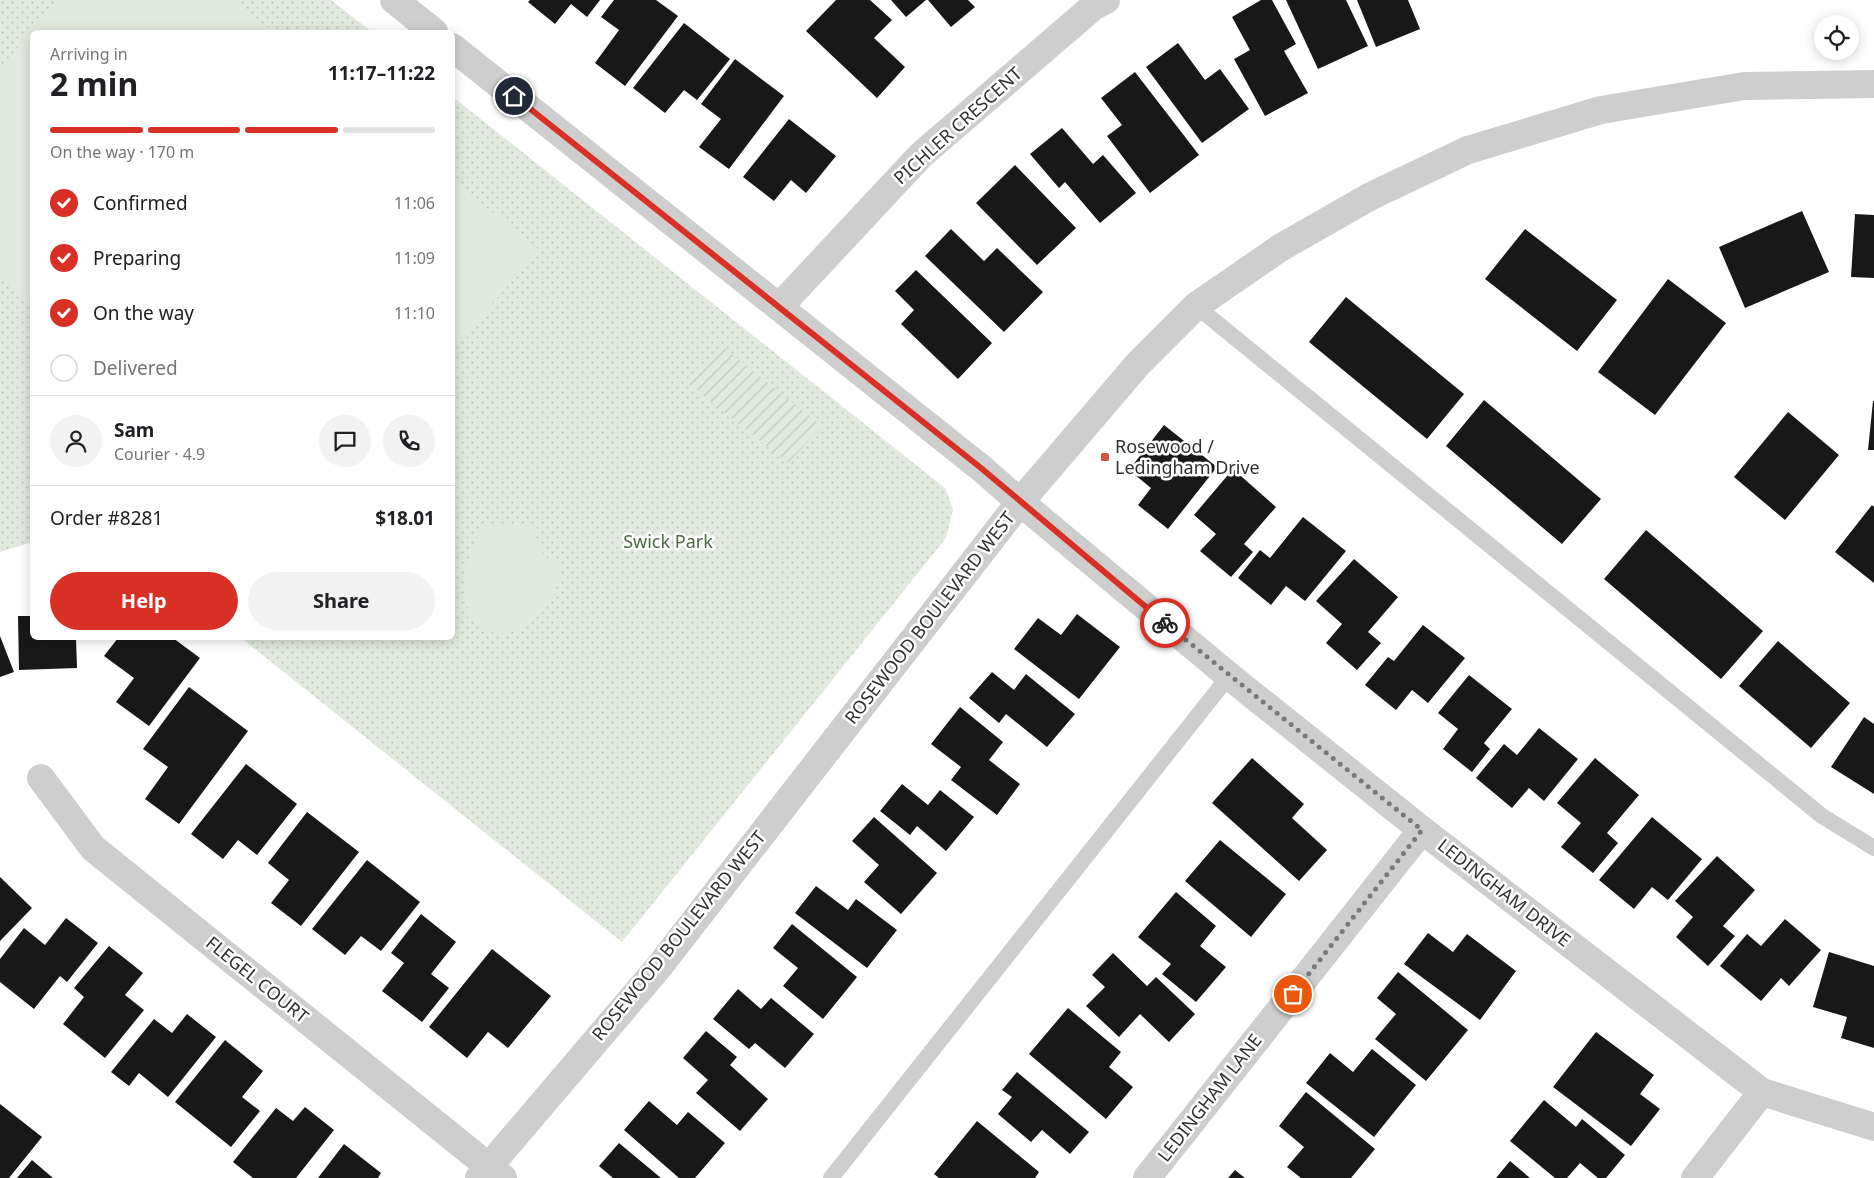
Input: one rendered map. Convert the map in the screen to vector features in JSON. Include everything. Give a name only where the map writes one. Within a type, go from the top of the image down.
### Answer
[{"type":"street","points":[[394,0],[432,30]]},
{"type":"street","name":"PICHLER CRESCENT","points":[[780,307],[921,155],[1093,7],[1106,0]]},
{"type":"street","name":"LEDINGHAM DRIVE","points":[[455,49],[981,468],[1229,676],[1422,830],[1762,1092],[1874,1127]]},
{"type":"street","name":"ROSEWOOD BOULEVARD WEST","points":[[490,1174],[658,968],[1020,502],[1138,364],[1196,306],[1280,248],[1371,196],[1468,150],[1601,110],[1744,86],[1874,84]]},
{"type":"street","name":"FLEGEL COURT","points":[[41,778],[93,848],[490,1174]]},
{"type":"street","name":"LEDINGHAM LANE","points":[[1147,1178],[1422,830]]},
{"type":"street","points":[[1694,1178],[1762,1092]]},
{"type":"lane","points":[[1196,306],[1822,816],[1874,848]]},
{"type":"lane","points":[[831,1178],[1229,676]]},
{"type":"green space","points":[[0,0],[331,0],[369,30],[30,30],[30,543],[0,552]]},
{"type":"green space","points":[[57,0],[233,0],[270,30],[32,30]]},
{"type":"green space","points":[[30,33],[30,301],[0,276],[0,69]]},
{"type":"green space","name":"Swick Park","points":[[455,99],[945,488],[953,509],[946,538],[622,942],[244,640],[455,640]]},
{"type":"green space","points":[[455,182],[537,249],[455,349]]},
{"type":"green space","points":[[723,347],[822,426],[788,463],[689,384]]},
{"type":"green space","points":[[482,526],[531,527],[545,557],[561,565],[555,590],[547,606],[529,624],[514,631],[500,633],[488,631],[477,623],[469,612],[465,596],[465,577],[469,558]]},
{"type":"building","points":[[530,0],[600,0],[587,17],[571,4],[555,24],[528,2]]},
{"type":"building","points":[[614,0],[656,0],[678,16],[625,86],[595,63],[619,30],[601,17]]},
{"type":"building","points":[[836,0],[870,0],[892,20],[874,38],[905,67],[877,98],[806,31]]},
{"type":"building","points":[[891,0],[926,0],[906,17]]},
{"type":"building","points":[[928,0],[968,0],[975,7],[951,27]]},
{"type":"building","points":[[1261,0],[1272,0],[1296,44],[1284,51],[1308,93],[1265,116],[1234,59],[1250,50],[1232,17]]},
{"type":"building","points":[[1286,0],[1346,0],[1368,46],[1318,69]]},
{"type":"building","points":[[1357,0],[1408,0],[1420,29],[1376,47]]},
{"type":"building","points":[[684,23],[730,59],[697,100],[684,90],[665,113],[633,88]]},
{"type":"building","points":[[1178,43],[1205,80],[1220,69],[1249,109],[1202,143],[1146,67]]},
{"type":"building","points":[[735,59],[784,96],[729,169],[699,147],[721,119],[701,104]]},
{"type":"building","points":[[1135,72],[1199,155],[1150,193],[1107,136],[1122,125],[1101,98]]},
{"type":"building","points":[[789,119],[836,156],[806,193],[791,180],[774,201],[743,177]]},
{"type":"building","points":[[1062,128],[1093,164],[1103,155],[1136,193],[1100,223],[1065,182],[1059,188],[1030,154]]},
{"type":"building","points":[[1015,165],[1076,228],[1037,265],[976,203]]},
{"type":"building","points":[[1802,211],[1829,272],[1745,308],[1719,247]]},
{"type":"building","points":[[1855,214],[1874,215],[1874,278],[1851,277]]},
{"type":"building","points":[[951,229],[984,261],[997,248],[1043,292],[1004,332],[925,256]]},
{"type":"building","points":[[1525,229],[1617,300],[1577,351],[1485,279]]},
{"type":"building","points":[[916,270],[992,343],[958,379],[901,324],[914,310],[895,291]]},
{"type":"building","points":[[1668,279],[1726,323],[1655,415],[1598,372]]},
{"type":"building","points":[[1346,297],[1464,394],[1427,439],[1309,342]]},
{"type":"building","points":[[1484,400],[1601,499],[1562,544],[1446,446]]},
{"type":"building","points":[[1873,401],[1874,450],[1868,450]]},
{"type":"building","points":[[1788,412],[1839,455],[1785,520],[1734,477]]},
{"type":"building","points":[[1164,425],[1217,467],[1168,529],[1138,505],[1151,488],[1129,470]]},
{"type":"building","points":[[1233,469],[1276,507],[1244,544],[1253,552],[1231,577],[1200,551],[1216,534],[1194,515]]},
{"type":"building","points":[[1872,505],[1874,507],[1874,583],[1835,552]]},
{"type":"building","points":[[1303,517],[1346,551],[1305,601],[1286,586],[1271,605],[1238,578],[1260,550],[1270,558]]},
{"type":"building","points":[[1646,530],[1763,631],[1721,679],[1604,579]]},
{"type":"building","points":[[1354,559],[1398,597],[1368,632],[1381,643],[1357,670],[1326,643],[1342,624],[1316,601]]},
{"type":"building","points":[[1077,614],[1120,647],[1079,699],[1014,649],[1038,618],[1061,635]]},
{"type":"building","points":[[18,616],[30,616],[30,640],[76,640],[77,668],[19,670]]},
{"type":"building","points":[[1423,625],[1465,658],[1428,703],[1412,690],[1396,710],[1365,685],[1388,657],[1394,661]]},
{"type":"building","points":[[0,636],[14,672],[0,677]]},
{"type":"building","points":[[116,640],[176,640],[200,658],[149,726],[116,702],[134,678],[104,656]]},
{"type":"building","points":[[1778,641],[1850,703],[1811,748],[1739,686]]},
{"type":"building","points":[[992,672],[1014,690],[1026,674],[1075,714],[1047,747],[1006,714],[999,723],[969,698]]},
{"type":"building","points":[[1469,675],[1512,709],[1484,743],[1490,749],[1472,772],[1443,749],[1458,729],[1438,713]]},
{"type":"building","points":[[189,687],[248,731],[179,824],[145,799],[168,767],[143,749]]},
{"type":"building","points":[[960,707],[1003,742],[989,760],[1020,784],[997,815],[951,780],[961,767],[931,744]]},
{"type":"building","points":[[1864,717],[1874,724],[1874,794],[1831,767]]},
{"type":"building","points":[[1539,728],[1578,759],[1544,801],[1529,788],[1512,808],[1476,778],[1504,744],[1517,755]]},
{"type":"building","points":[[1252,758],[1304,804],[1292,818],[1327,850],[1299,881],[1212,803]]},
{"type":"building","points":[[1595,758],[1639,795],[1607,833],[1618,843],[1593,873],[1561,847],[1581,823],[1557,803]]},
{"type":"building","points":[[246,764],[297,804],[257,855],[238,840],[223,859],[191,834]]},
{"type":"building","points":[[902,784],[928,805],[940,790],[974,817],[946,851],[917,826],[910,835],[880,811]]},
{"type":"building","points":[[307,812],[359,852],[301,926],[271,903],[289,880],[268,863]]},
{"type":"building","points":[[874,817],[937,873],[901,914],[864,882],[879,865],[852,841]]},
{"type":"building","points":[[1652,817],[1702,859],[1668,900],[1652,887],[1634,909],[1599,880]]},
{"type":"building","points":[[1220,840],[1286,894],[1251,937],[1185,881]]},
{"type":"building","points":[[1717,856],[1755,890],[1723,926],[1735,936],[1708,966],[1676,937],[1693,917],[1675,901]]},
{"type":"building","points":[[367,860],[420,902],[381,951],[361,936],[345,955],[312,929]]},
{"type":"building","points":[[0,877],[32,908],[0,941]]},
{"type":"building","points":[[816,886],[848,910],[856,899],[897,930],[867,968],[795,913]]},
{"type":"building","points":[[1176,892],[1216,926],[1200,946],[1226,967],[1196,1002],[1162,974],[1171,964],[1138,937]]},
{"type":"building","points":[[421,914],[456,942],[431,974],[449,988],[422,1022],[382,991],[404,963],[391,953]]},
{"type":"building","points":[[66,918],[98,943],[67,982],[60,976],[34,1009],[0,982],[0,959],[24,928],[45,945]]},
{"type":"building","points":[[1785,919],[1821,950],[1789,986],[1781,978],[1761,1001],[1720,966],[1747,934],[1761,946]]},
{"type":"building","points":[[792,924],[857,977],[823,1019],[783,986],[798,968],[773,948]]},
{"type":"building","points":[[1428,933],[1453,952],[1467,934],[1516,971],[1480,1020],[1404,964]]},
{"type":"building","points":[[109,946],[143,973],[125,995],[144,1010],[105,1058],[63,1024],[84,997],[74,988]]},
{"type":"building","points":[[492,949],[551,996],[508,1048],[488,1032],[467,1058],[429,1027]]},
{"type":"building","points":[[1829,952],[1874,966],[1874,1048],[1841,1038],[1847,1017],[1813,1007]]},
{"type":"building","points":[[1113,953],[1147,986],[1156,977],[1195,1014],[1169,1042],[1140,1014],[1119,1037],[1086,1006],[1105,987],[1092,975]]},
{"type":"building","points":[[1398,972],[1468,1030],[1426,1081],[1375,1039],[1396,1014],[1377,998]]},
{"type":"building","points":[[738,989],[761,1009],[771,998],[814,1034],[785,1068],[755,1043],[749,1049],[713,1019]]},
{"type":"building","points":[[1068,1008],[1121,1052],[1109,1067],[1133,1087],[1106,1119],[1029,1054]]},
{"type":"building","points":[[187,1014],[216,1037],[168,1097],[139,1073],[129,1086],[111,1072],[154,1019],[172,1033]]},
{"type":"building","points":[[706,1031],[737,1057],[730,1065],[768,1099],[740,1131],[696,1093],[708,1080],[683,1058]]},
{"type":"building","points":[[1596,1032],[1654,1075],[1640,1094],[1660,1109],[1631,1146],[1553,1087]]},
{"type":"building","points":[[225,1040],[263,1071],[242,1097],[260,1111],[231,1147],[175,1102]]},
{"type":"building","points":[[1372,1049],[1416,1085],[1374,1137],[1306,1083],[1330,1053],[1353,1072]]},
{"type":"building","points":[[1017,1072],[1089,1132],[1070,1154],[1042,1130],[1031,1142],[998,1114],[1012,1097],[1002,1090]]},
{"type":"building","points":[[1306,1092],[1375,1149],[1351,1178],[1301,1178],[1287,1167],[1304,1147],[1279,1126]]},
{"type":"building","points":[[1544,1100],[1576,1127],[1582,1119],[1625,1155],[1606,1178],[1598,1178],[1580,1163],[1567,1178],[1555,1178],[1510,1141]]},
{"type":"building","points":[[649,1101],[677,1125],[688,1112],[725,1143],[695,1178],[679,1178],[624,1130]]},
{"type":"building","points":[[0,1104],[42,1137],[9,1178],[0,1178]]},
{"type":"building","points":[[305,1107],[334,1130],[296,1178],[253,1178],[233,1162],[276,1108],[293,1121]]},
{"type":"building","points":[[977,1121],[1039,1172],[1035,1178],[939,1178],[934,1174]]},
{"type":"building","points":[[619,1143],[661,1178],[613,1178],[599,1166]]},
{"type":"building","points":[[344,1144],[381,1173],[378,1178],[318,1178]]},
{"type":"building","points":[[32,1160],[53,1178],[17,1178]]},
{"type":"building","points":[[1510,1161],[1530,1178],[1496,1178]]},
{"type":"building","points":[[1235,1170],[1245,1178],[1228,1178]]},
{"type":"way so far","points":[[1165,623],[1422,830],[1293,994]]},
{"type":"place","name":"Rosewood / Ledingham Drive","points":[[1105,457]]},
{"type":"route","points":[[514,96],[981,468],[1165,623]]}]
